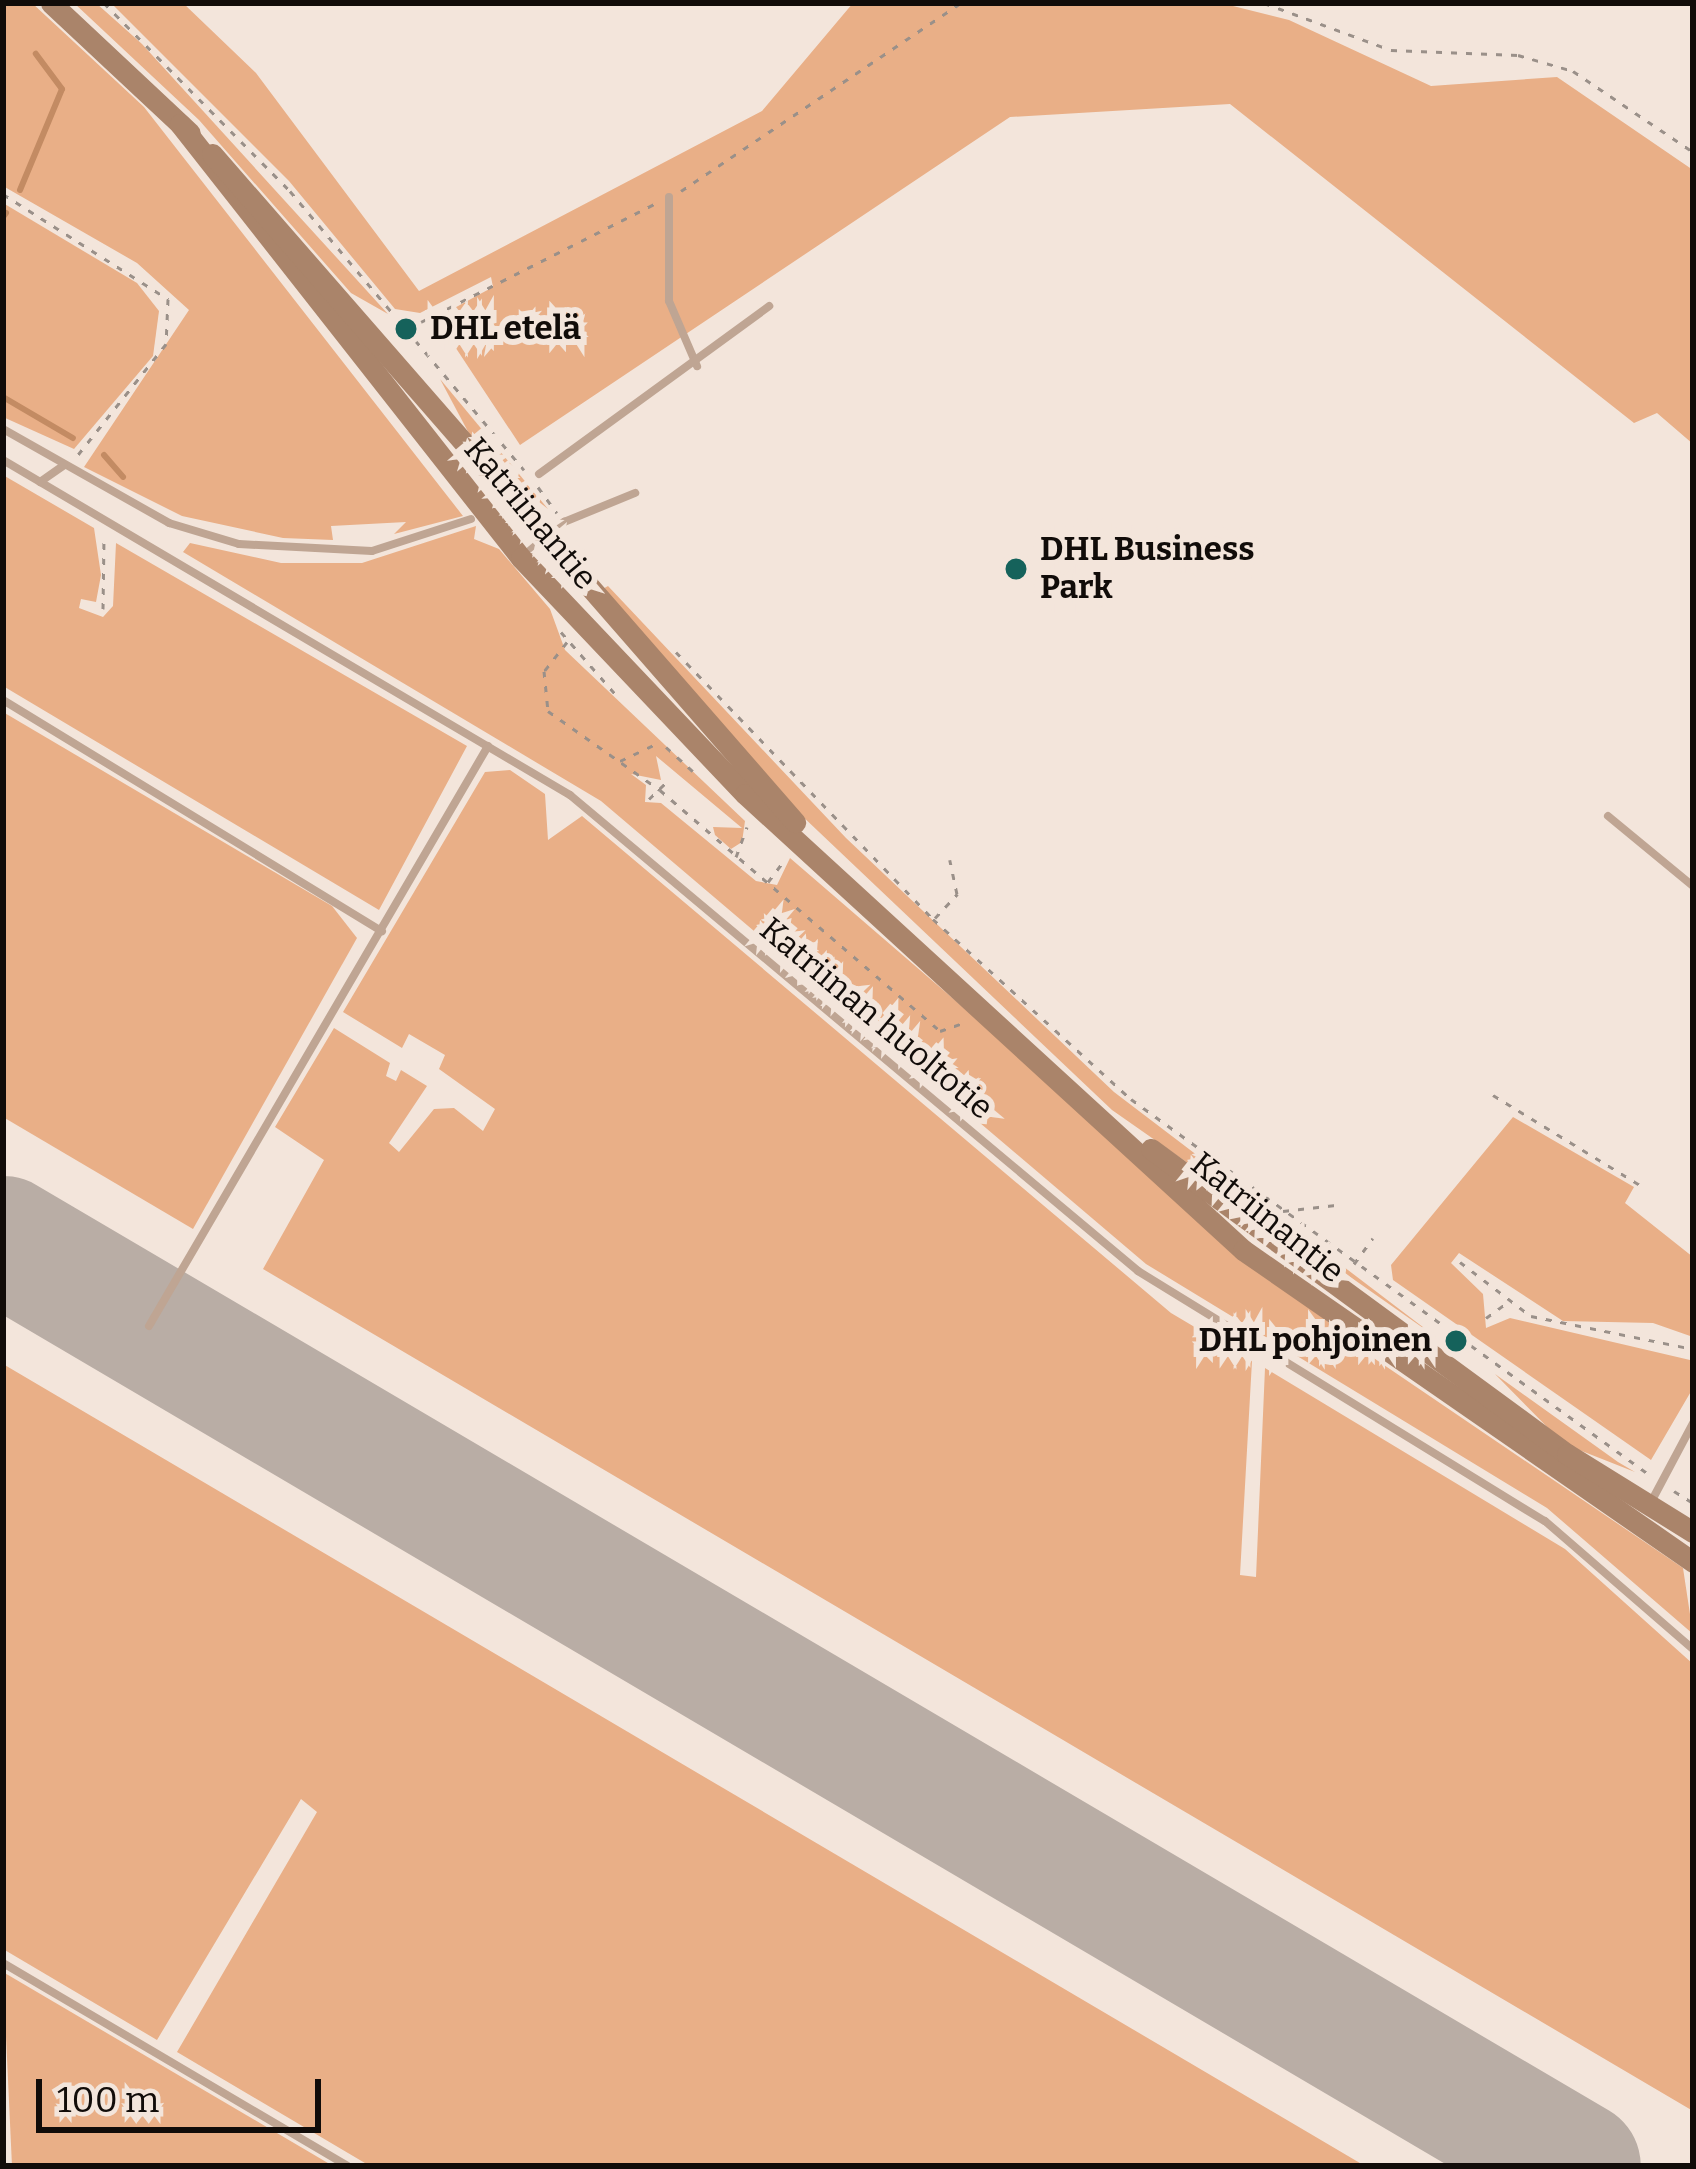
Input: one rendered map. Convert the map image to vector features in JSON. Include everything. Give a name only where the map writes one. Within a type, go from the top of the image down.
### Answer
[{"type":"main road","name":"Katriinantie","points":[[51,3],[299,245],[541,540],[873,906]]},
{"type":"main road","name":"Katriinantie","points":[[180,124],[566,610],[1049,1074],[1243,1250],[1693,1562]]},
{"type":"main road","name":"Katriinantie","points":[[1049,1074],[1693,1532]]},
{"type":"lane","points":[[669,197],[669,301],[698,366]]},
{"type":"lane","points":[[539,475],[698,366],[769,306]]},
{"type":"lane","points":[[3,429],[169,523],[312,556],[415,542],[471,518]]},
{"type":"lane","name":"Katriinan huoltotie","points":[[3,460],[488,746],[609,824],[1138,1271],[1545,1521],[1693,1649]]},
{"type":"lane","points":[[40,482],[64,465]]},
{"type":"lane","points":[[521,558],[564,522],[635,493]]},
{"type":"lane","points":[[3,700],[382,931]]},
{"type":"lane","points":[[149,1326],[488,746]]},
{"type":"lane","points":[[1608,817],[1693,886]]},
{"type":"lane","points":[[1635,1525],[1693,1423]]},
{"type":"lane","points":[[3,1963],[348,2166]]},
{"type":"path","points":[[104,3],[290,190],[564,522]]},
{"type":"path","points":[[406,329],[669,197],[961,3]]},
{"type":"path","points":[[1264,3],[1391,50],[1517,55],[1573,71],[1693,152]]},
{"type":"path","points":[[3,194],[157,284],[172,314],[166,344],[110,426],[64,465]]},
{"type":"path","points":[[102,518],[103,609]]},
{"type":"path","points":[[566,610],[558,627],[618,697]]},
{"type":"path","points":[[567,642],[544,671],[542,699],[660,790],[940,1031],[971,1020]]},
{"type":"path","points":[[669,645],[933,919],[1131,1099],[1353,1265],[1693,1503]]},
{"type":"path","points":[[620,762],[626,749],[660,742]]},
{"type":"path","points":[[649,799],[670,778]]},
{"type":"path","points":[[735,859],[749,818]]},
{"type":"path","points":[[767,883],[790,854]]},
{"type":"path","points":[[933,919],[957,894],[950,860]]},
{"type":"path","points":[[1493,1095],[1645,1188]]},
{"type":"path","points":[[1281,1211],[1336,1205]]},
{"type":"path","points":[[1353,1265],[1373,1238]]},
{"type":"path","points":[[1460,1262],[1506,1302],[1564,1328],[1656,1334],[1693,1348]]},
{"type":"path","points":[[1486,1318],[1506,1302]]},
{"type":"shaded area","points":[[3,3],[32,3],[144,107],[463,516],[394,534],[406,522],[331,526],[333,540],[283,538],[182,516],[84,467],[189,310],[137,263],[3,186]]},
{"type":"shaded area","points":[[74,3],[96,3],[142,44],[388,314],[351,293],[199,120]]},
{"type":"shaded area","points":[[111,3],[183,3],[256,73],[419,291],[762,111],[853,3],[1221,3],[1289,20],[1431,86],[1557,77],[1693,170],[1693,444],[1657,413],[1634,423],[1230,104],[1010,117],[520,445],[436,318],[493,287],[491,277],[420,313],[395,309],[289,181]]},
{"type":"shaded area","points":[[3,203],[137,283],[159,311],[153,356],[74,449],[3,417]]},
{"type":"shaded area","points":[[440,379],[548,509],[481,456]]},
{"type":"shaded area","points":[[3,475],[94,528],[101,575],[96,602],[81,599],[79,608],[103,617],[113,606],[116,543],[467,746],[379,910],[3,686]]},
{"type":"shaded area","points":[[476,526],[474,539],[499,549],[550,609],[565,650],[745,821],[742,842],[731,849],[715,835],[713,827],[742,828],[656,756],[661,780],[631,774],[646,785],[645,802],[661,803],[756,881],[777,885],[790,858],[1356,1346],[1683,1568],[1693,1634],[1547,1508],[1146,1264],[601,801],[183,552],[190,543],[281,563],[362,563]]},
{"type":"shaded area","points":[[608,586],[846,838],[1114,1092],[1436,1337],[1112,1110],[799,813],[599,591]]},
{"type":"shaded area","points":[[3,712],[332,906],[357,938],[193,1229],[3,1117]]},
{"type":"shaded area","points":[[510,770],[545,794],[548,840],[582,816],[1171,1313],[1252,1361],[1240,1575],[1256,1577],[1265,1368],[1565,1549],[1693,1664],[1693,2111],[263,1269],[324,1160],[275,1127],[334,1028],[390,1063],[386,1076],[396,1081],[401,1070],[427,1086],[389,1143],[399,1152],[434,1109],[454,1108],[483,1131],[495,1109],[439,1069],[445,1055],[409,1034],[402,1048],[343,1012],[485,772]]},
{"type":"shaded area","points":[[1513,1117],[1634,1187],[1625,1203],[1693,1257],[1693,1337],[1653,1323],[1563,1321],[1459,1253],[1451,1263],[1483,1294],[1486,1328],[1510,1318],[1690,1360],[1693,1388],[1651,1460],[1393,1280],[1391,1265]]},
{"type":"shaded area","points":[[3,1364],[1365,2166],[370,2166],[177,2052],[317,1812],[301,1799],[157,2040],[3,1949]]},
{"type":"shaded area","points":[[1495,1374],[1618,1462],[1635,1472],[1564,1444]]},
{"type":"shaded area","points":[[3,1972],[333,2166],[12,2166]]},
{"type":"waterway","points":[[20,190],[62,89],[36,54]]},
{"type":"waterway","points":[[3,217],[6,213]]},
{"type":"waterway","points":[[3,397],[73,438]]},
{"type":"waterway","points":[[104,455],[123,477]]},
{"type":"taxiway","points":[[3,1247],[40,1262]]},
{"type":"runway","points":[[3,1240],[1576,2166]]},
{"type":"place","name":"DHL etelä","points":[[406,329]]},
{"type":"place","name":"DHL Business Park","points":[[1016,569]]},
{"type":"place","name":"DHL pohjoinen","points":[[1456,1341]]}]
